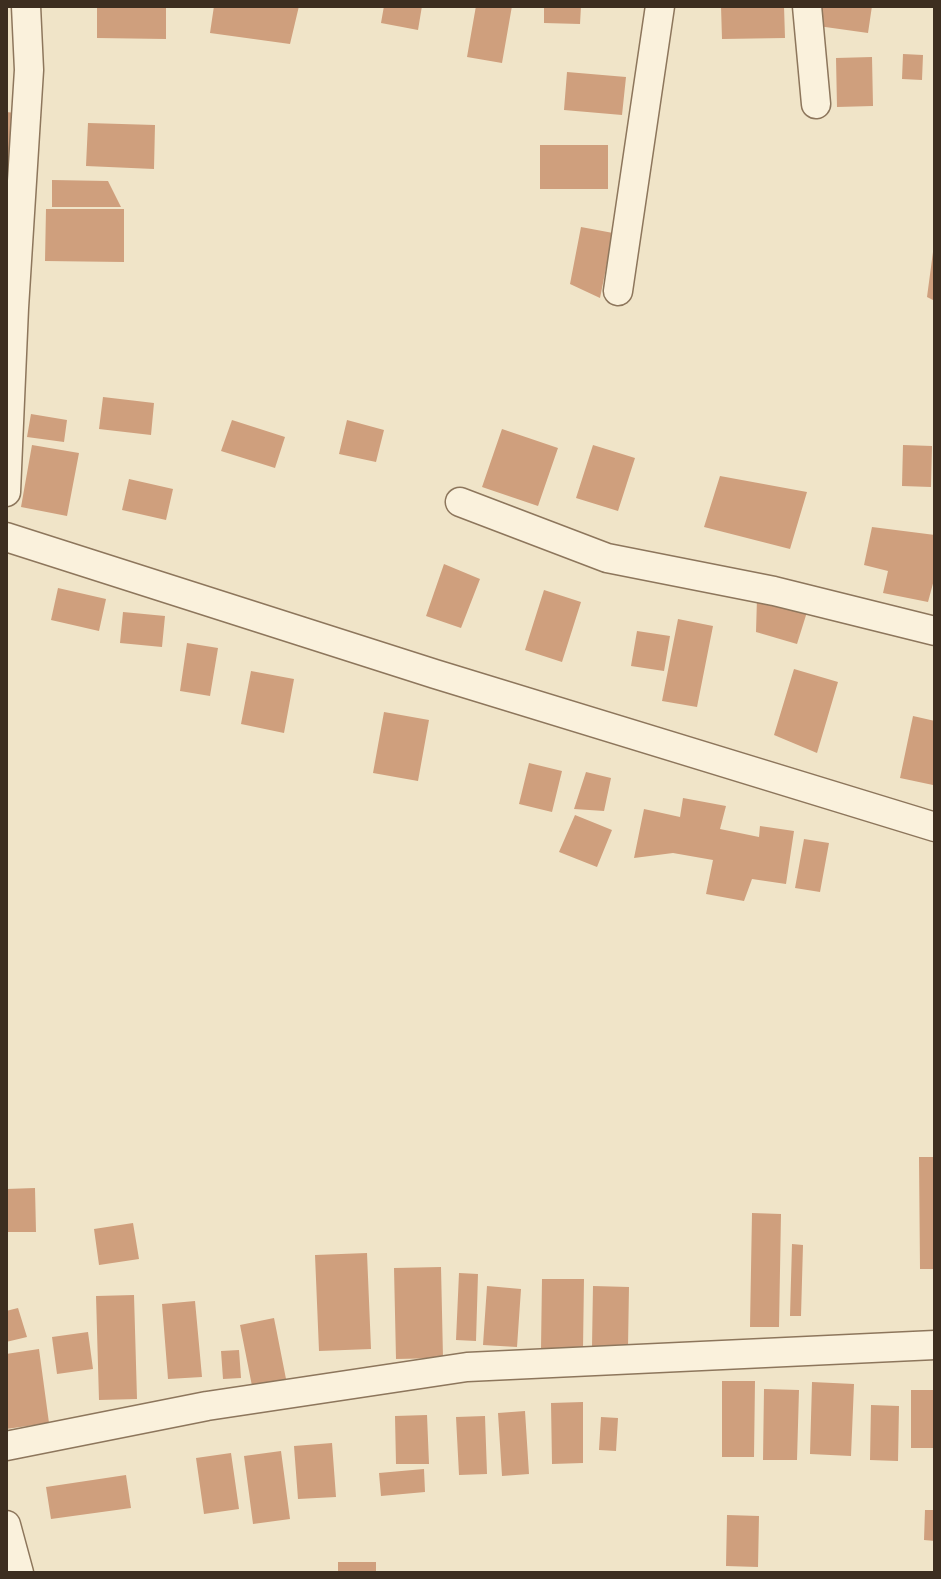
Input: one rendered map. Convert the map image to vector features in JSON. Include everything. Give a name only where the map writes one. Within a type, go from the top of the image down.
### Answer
[{"type":"street","points":[[6,492],[29,70],[26,6]]},
{"type":"street","points":[[618,291],[660,6]]},
{"type":"street","points":[[807,6],[816,104]]},
{"type":"street","points":[[460,502],[607,558],[774,591],[935,631]]},
{"type":"street","points":[[6,537],[421,670],[932,819]]},
{"type":"street","points":[[6,1446],[207,1406],[467,1367],[935,1345]]},
{"type":"street","points":[[6,1525],[19,1573]]},
{"type":"building","points":[[97,6],[166,6],[166,39],[97,38]]},
{"type":"building","points":[[214,6],[299,6],[290,44],[210,33]]},
{"type":"building","points":[[384,6],[422,6],[418,30],[381,23]]},
{"type":"building","points":[[476,6],[512,6],[502,63],[467,57]]},
{"type":"building","points":[[544,6],[581,6],[580,24],[544,23]]},
{"type":"building","points":[[721,6],[784,6],[785,38],[722,39]]},
{"type":"building","points":[[813,6],[872,6],[868,33],[811,25]]},
{"type":"building","points":[[903,54],[923,55],[922,80],[902,79]]},
{"type":"building","points":[[872,57],[873,106],[837,107],[836,58]]},
{"type":"building","points":[[567,72],[626,77],[622,115],[564,110]]},
{"type":"building","points":[[6,112],[16,113],[15,161],[6,161]]},
{"type":"building","points":[[88,123],[155,125],[154,169],[86,166]]},
{"type":"building","points":[[540,145],[608,145],[608,189],[540,189]]},
{"type":"building","points":[[52,180],[108,181],[121,207],[52,207]]},
{"type":"building","points":[[46,209],[124,209],[124,262],[45,261]]},
{"type":"building","points":[[581,227],[613,233],[600,298],[570,284]]},
{"type":"building","points":[[935,252],[935,301],[927,297]]},
{"type":"building","points":[[103,397],[154,403],[151,435],[99,429]]},
{"type":"building","points":[[31,414],[67,420],[64,442],[27,437]]},
{"type":"building","points":[[232,420],[285,437],[275,468],[221,451]]},
{"type":"building","points":[[347,420],[384,430],[376,462],[339,454]]},
{"type":"building","points":[[502,429],[558,448],[538,506],[482,487]]},
{"type":"building","points":[[32,445],[79,453],[67,516],[21,507]]},
{"type":"building","points":[[593,445],[635,458],[618,511],[576,498]]},
{"type":"building","points":[[903,445],[932,446],[931,487],[902,486]]},
{"type":"building","points":[[720,476],[807,492],[790,549],[704,527]]},
{"type":"building","points":[[129,479],[173,489],[166,520],[122,510]]},
{"type":"building","points":[[872,527],[935,535],[935,576],[928,602],[883,593],[888,571],[864,565]]},
{"type":"building","points":[[444,564],[480,579],[461,628],[426,616]]},
{"type":"building","points":[[58,588],[106,599],[99,631],[51,620]]},
{"type":"building","points":[[544,590],[581,602],[562,662],[525,650]]},
{"type":"building","points":[[757,598],[807,612],[797,644],[756,632]]},
{"type":"building","points":[[123,612],[165,616],[162,647],[120,643]]},
{"type":"building","points":[[678,619],[713,626],[697,707],[662,701]]},
{"type":"building","points":[[637,631],[670,636],[664,671],[631,666]]},
{"type":"building","points":[[187,643],[218,648],[210,696],[180,691]]},
{"type":"building","points":[[794,669],[838,682],[817,753],[774,735]]},
{"type":"building","points":[[251,671],[294,679],[284,733],[241,724]]},
{"type":"building","points":[[384,712],[429,720],[418,781],[373,773]]},
{"type":"building","points":[[913,716],[935,721],[933,785],[900,778]]},
{"type":"building","points":[[529,763],[562,771],[552,812],[519,804]]},
{"type":"building","points":[[586,772],[611,778],[604,811],[574,809]]},
{"type":"building","points":[[683,798],[726,806],[720,829],[759,837],[760,826],[794,831],[786,884],[752,879],[744,901],[706,894],[713,860],[673,853],[634,858],[644,809],[680,817]]},
{"type":"building","points":[[575,815],[612,830],[597,867],[559,852]]},
{"type":"building","points":[[804,839],[829,843],[820,892],[795,888]]},
{"type":"building","points":[[919,1157],[935,1157],[935,1269],[920,1269]]},
{"type":"building","points":[[35,1188],[36,1232],[6,1232],[6,1189]]},
{"type":"building","points":[[752,1213],[781,1214],[779,1327],[750,1327]]},
{"type":"building","points":[[133,1223],[139,1259],[99,1265],[94,1229]]},
{"type":"building","points":[[792,1244],[803,1245],[801,1316],[790,1316]]},
{"type":"building","points":[[367,1253],[371,1349],[319,1351],[315,1255]]},
{"type":"building","points":[[441,1267],[443,1358],[396,1359],[394,1268]]},
{"type":"building","points":[[459,1273],[478,1274],[476,1341],[456,1340]]},
{"type":"building","points":[[542,1279],[584,1279],[583,1349],[541,1349]]},
{"type":"building","points":[[487,1286],[521,1289],[517,1347],[483,1345]]},
{"type":"building","points":[[593,1286],[629,1287],[628,1347],[592,1347]]},
{"type":"building","points":[[134,1295],[137,1399],[99,1400],[96,1296]]},
{"type":"building","points":[[195,1301],[202,1377],[168,1379],[162,1304]]},
{"type":"building","points":[[18,1308],[27,1337],[6,1342],[6,1311]]},
{"type":"building","points":[[274,1318],[287,1384],[253,1391],[240,1325]]},
{"type":"building","points":[[88,1332],[93,1369],[57,1374],[52,1337]]},
{"type":"building","points":[[39,1349],[49,1423],[6,1429],[6,1354]]},
{"type":"building","points":[[239,1350],[241,1378],[223,1379],[221,1351]]},
{"type":"building","points":[[722,1381],[755,1381],[754,1457],[722,1457]]},
{"type":"building","points":[[812,1382],[854,1384],[851,1456],[810,1454]]},
{"type":"building","points":[[764,1389],[799,1390],[797,1460],[763,1460]]},
{"type":"building","points":[[911,1390],[935,1390],[935,1448],[911,1448]]},
{"type":"building","points":[[583,1402],[583,1463],[552,1464],[551,1403]]},
{"type":"building","points":[[871,1405],[899,1406],[898,1461],[870,1460]]},
{"type":"building","points":[[525,1411],[529,1474],[502,1476],[498,1413]]},
{"type":"building","points":[[427,1415],[429,1464],[396,1464],[395,1416]]},
{"type":"building","points":[[485,1416],[487,1474],[459,1475],[456,1417]]},
{"type":"building","points":[[601,1417],[618,1418],[616,1451],[599,1450]]},
{"type":"building","points":[[332,1443],[336,1497],[298,1499],[294,1446]]},
{"type":"building","points":[[281,1451],[290,1519],[253,1524],[244,1456]]},
{"type":"building","points":[[231,1453],[239,1509],[204,1514],[196,1458]]},
{"type":"building","points":[[424,1469],[425,1492],[381,1496],[379,1473]]},
{"type":"building","points":[[126,1475],[131,1508],[51,1519],[46,1487]]},
{"type":"building","points":[[925,1510],[935,1510],[935,1541],[924,1540]]},
{"type":"building","points":[[727,1515],[759,1516],[758,1567],[726,1566]]},
{"type":"building","points":[[338,1562],[376,1562],[376,1573],[338,1573]]}]
